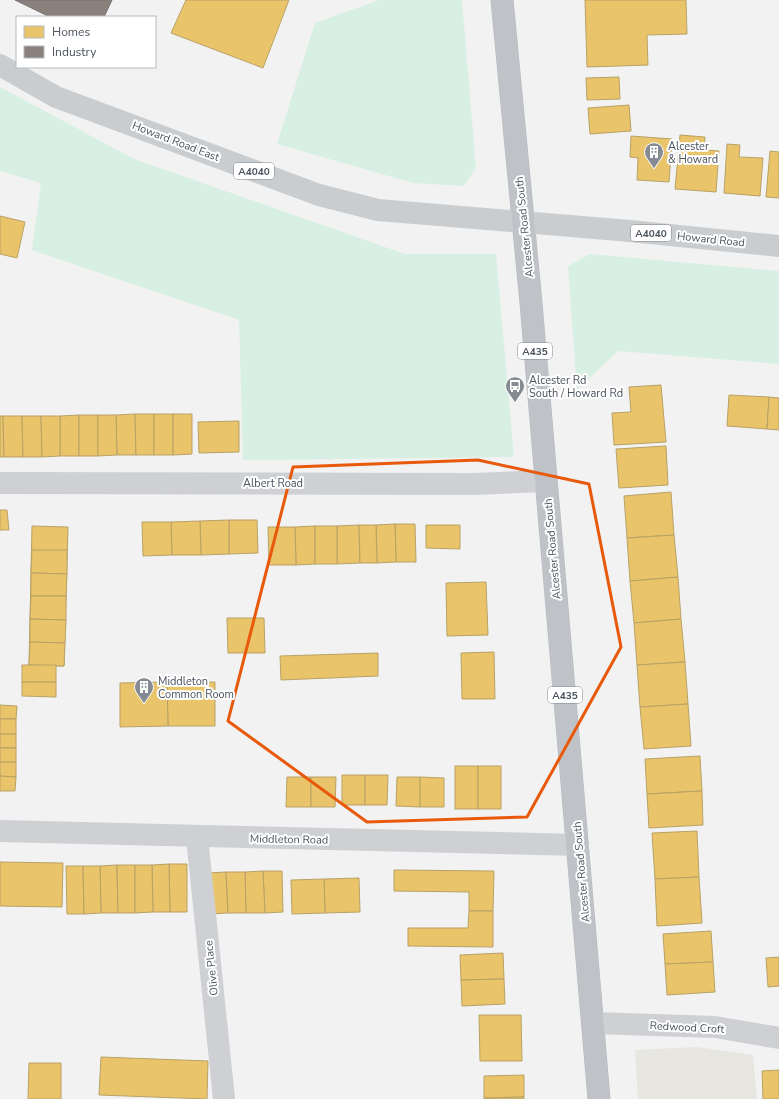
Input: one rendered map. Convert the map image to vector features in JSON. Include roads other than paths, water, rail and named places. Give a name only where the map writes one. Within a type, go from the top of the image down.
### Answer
[{"type":"highway","name":"Alcester Road South","points":[[502,0],[524,222],[599,1099]]},
{"type":"main road","name":"Howard Road East","points":[[0,65],[56,97],[319,195],[378,210],[524,222]]},
{"type":"main road","name":"Howard Road","points":[[524,222],[779,246]]},
{"type":"street","name":"Albert Road","points":[[0,483],[474,484],[546,481]]},
{"type":"street","name":"Middleton Road","points":[[0,831],[197,837],[578,845]]},
{"type":"street","name":"Olive Place","points":[[197,837],[224,1099]]},
{"type":"street","name":"Redwood Croft","points":[[593,1023],[714,1027],[779,1038]]},
{"type":"place","name":"Alcester & Howard","points":[[654,169]]},
{"type":"place","name":"Alcester Rd South / Howard Rd","points":[[515,403]]},
{"type":"place","name":"Middleton Common Room","points":[[144,704]]}]
